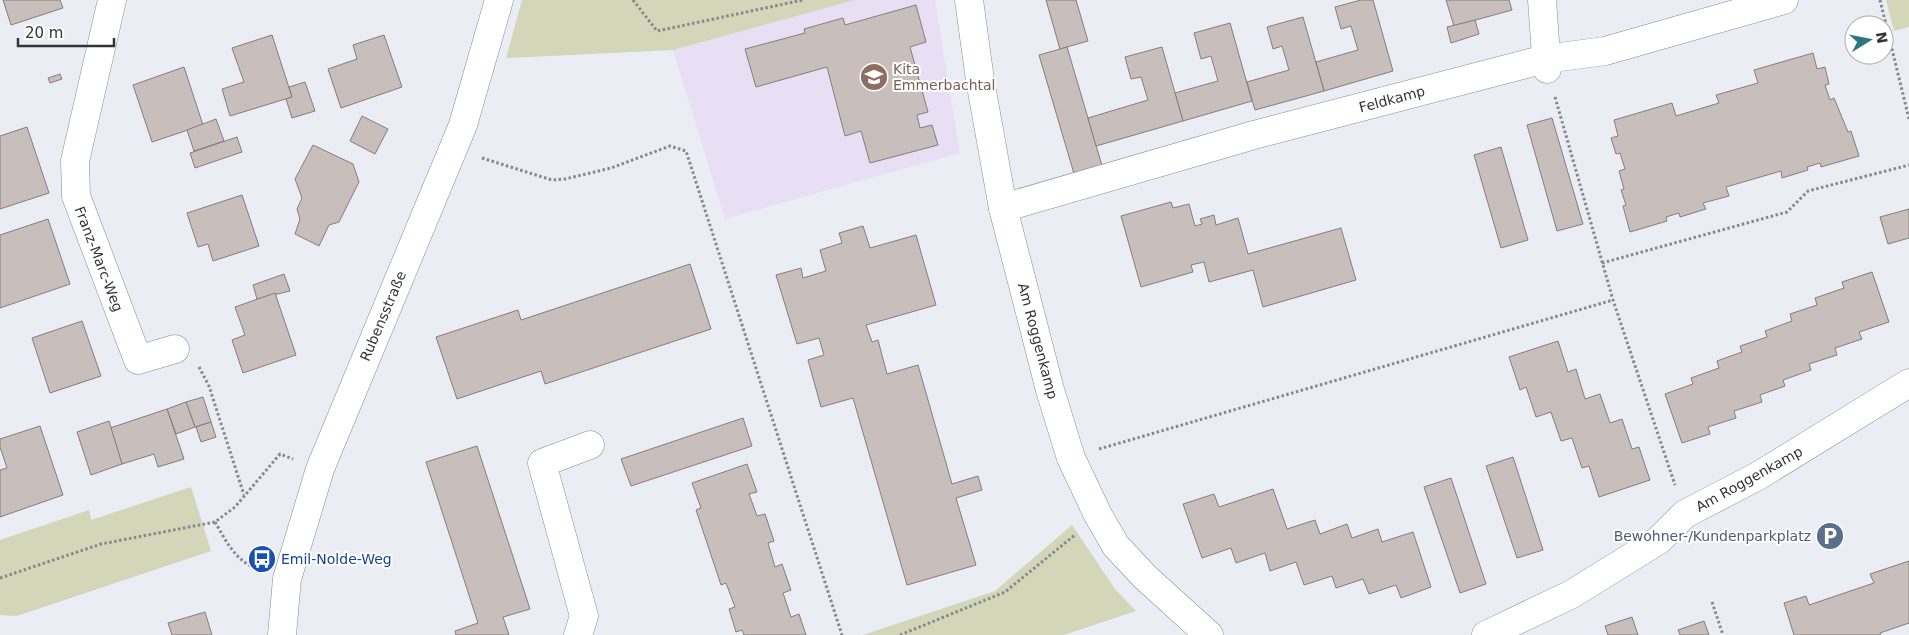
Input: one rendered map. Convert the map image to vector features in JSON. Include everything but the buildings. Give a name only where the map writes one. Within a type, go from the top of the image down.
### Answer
[{"type":"street","name":"Franz-Marc-Weg","points":[[112,0],[75,161],[76,196],[138,360],[175,350]]},
{"type":"street","name":"Am Roggenkamp","points":[[969,0],[980,80],[1003,208],[1050,390],[1071,458],[1098,515],[1116,546],[1145,577],[1209,635]]},
{"type":"street","points":[[1542,0],[1546,64]]},
{"type":"street","name":"Feldkamp","points":[[1003,208],[1254,135],[1605,51],[1784,0]]},
{"type":"street","name":"Rubensstraße","points":[[282,635],[287,579],[320,469],[463,125],[494,1]]},
{"type":"street","name":"Am Roggenkamp","points":[[1486,635],[1572,594],[1659,540],[1685,514],[1758,476],[1909,383]]},
{"type":"street","points":[[578,635],[584,616],[542,463],[590,445]]},
{"type":"path","points":[[633,0],[657,31],[804,0]]},
{"type":"path","points":[[1880,0],[1909,119]]},
{"type":"path","points":[[1546,64],[1613,300],[1685,514]]},
{"type":"path","points":[[454,149],[528,174],[552,180],[565,179],[611,168],[670,146],[686,151],[842,635]]},
{"type":"path","points":[[1602,263],[1787,212],[1808,191],[1909,165]]},
{"type":"path","points":[[1071,458],[1613,300]]},
{"type":"path","points":[[175,350],[201,368],[209,386],[244,496]]},
{"type":"path","points":[[0,578],[101,544],[216,522],[235,508],[280,454],[320,469]]},
{"type":"path","points":[[900,635],[1006,592],[1098,515]]},
{"type":"path","points":[[216,522],[228,545],[247,566],[287,579]]},
{"type":"path","points":[[1712,602],[1723,635]]},
{"type":"shaded area","points":[[855,0],[935,0],[960,153],[725,219],[673,50]]},
{"type":"green space","points":[[522,0],[855,0],[673,50],[506,58]]},
{"type":"green space","points":[[1886,0],[1909,0],[1909,27],[1894,31],[1894,15],[1890,15]]},
{"type":"green space","points":[[191,487],[211,551],[17,616],[0,615],[0,540],[89,510],[91,520]]},
{"type":"green space","points":[[1072,525],[1115,589],[1136,611],[1064,635],[863,635],[995,591]]},
{"type":"place","name":"Kita Emmerbachtal","points":[[874,77]]},
{"type":"place","name":"Bewohner-/Kundenparkplatz","points":[[1830,536]]},
{"type":"place","name":"Emil-Nolde-Weg","points":[[262,559]]}]
